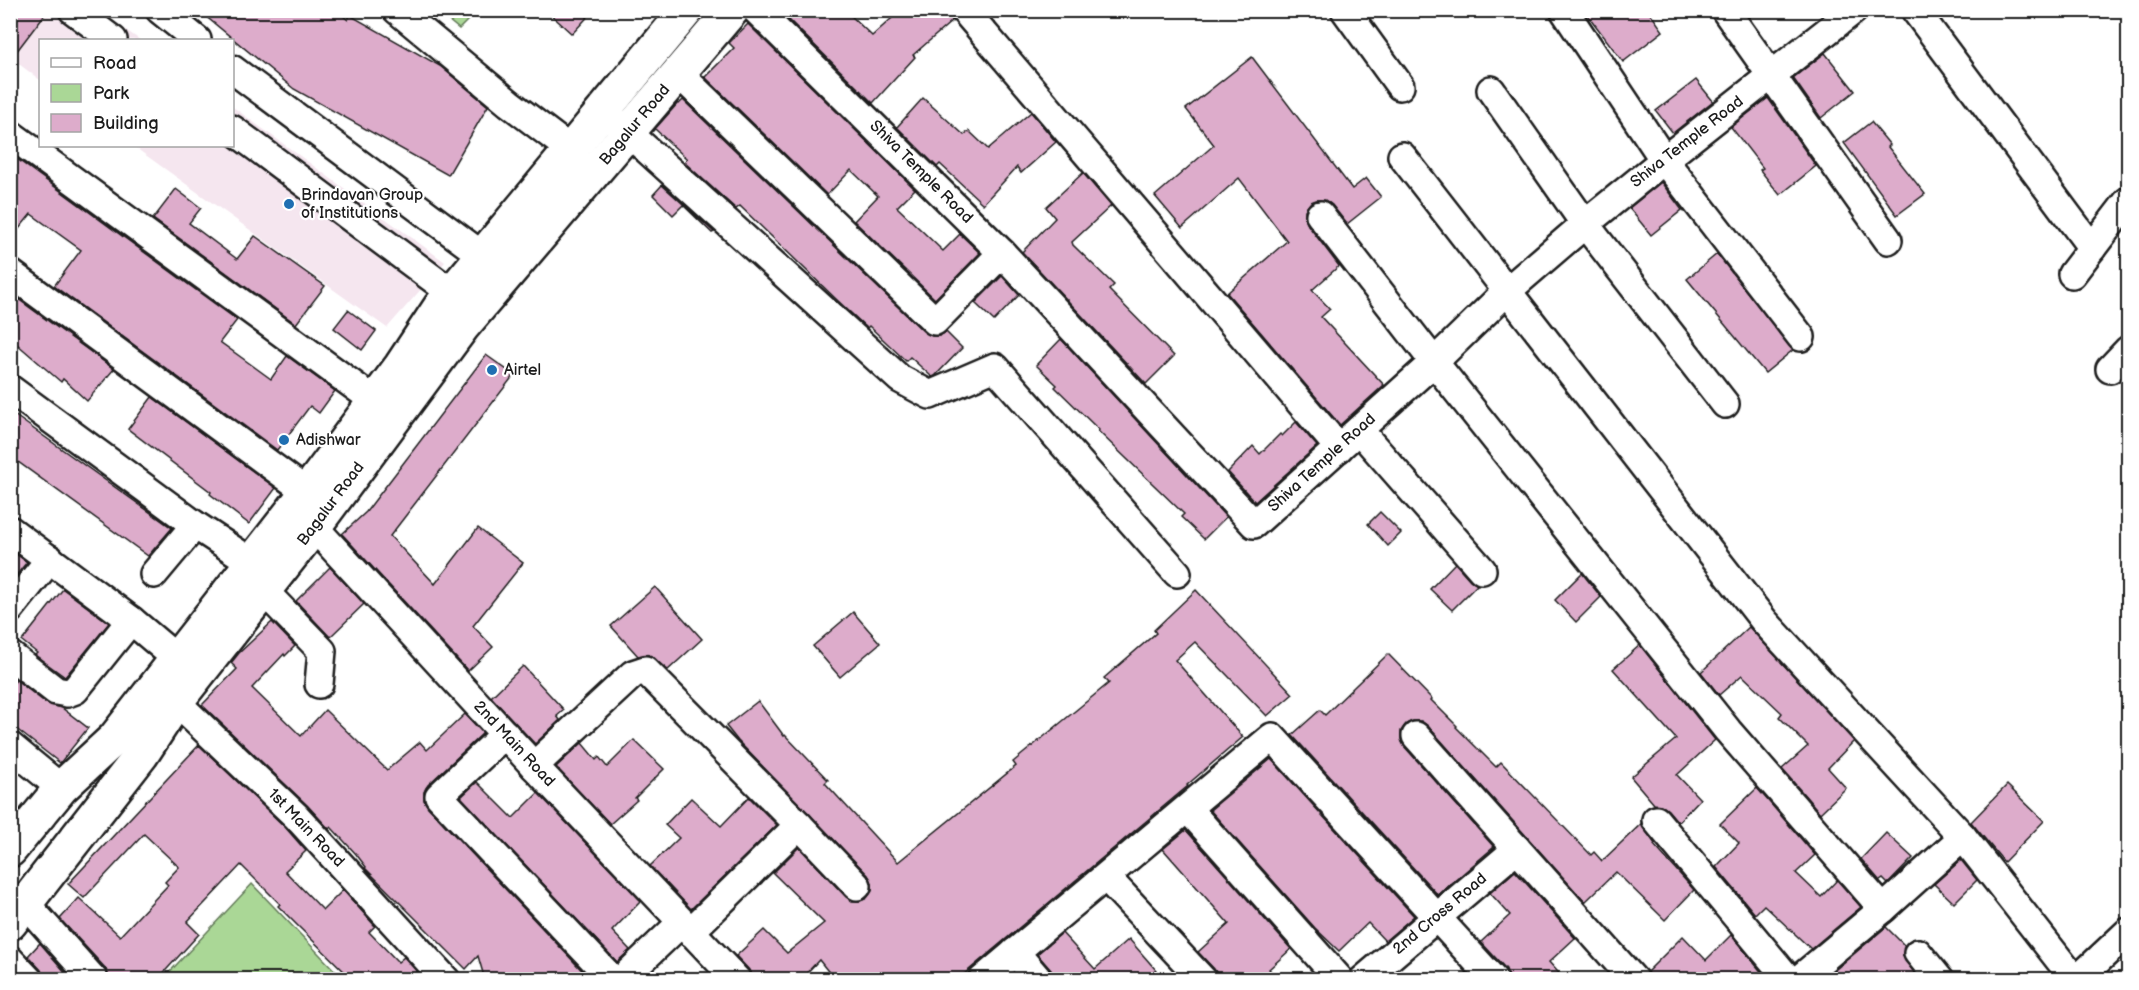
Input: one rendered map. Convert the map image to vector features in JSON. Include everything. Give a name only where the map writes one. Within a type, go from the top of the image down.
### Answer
[{"type":"main road","name":"Bagalur Road","points":[[10,850],[61,788],[166,694],[299,524],[464,302],[616,122],[687,10]]},
{"type":"main road","name":"Bagalur Road","points":[[464,302],[483,256],[572,151],[616,122],[678,73],[732,10]]},
{"type":"main road","name":"Bagalur Road","points":[[299,524],[308,492],[401,366],[440,308],[464,302]]},
{"type":"main road","name":"Bagalur Road","points":[[18,913],[142,754],[177,659],[258,577]]},
{"type":"street","points":[[73,10],[112,39]]},
{"type":"street","points":[[160,10],[196,39]]},
{"type":"street","points":[[397,10],[509,103],[572,151]]},
{"type":"street","name":"Shiva Temple Road","points":[[756,10],[1002,253],[1254,524],[1434,362],[1507,291],[1585,224],[1854,10]]},
{"type":"street","points":[[964,10],[1339,448]]},
{"type":"street","points":[[1345,10],[1400,86]]},
{"type":"street","points":[[1564,10],[1664,159],[1801,337]]},
{"type":"street","points":[[1725,10],[1888,240]]},
{"type":"street","points":[[1915,10],[2092,248]]},
{"type":"street","points":[[234,70],[483,256]]},
{"type":"street","points":[[678,73],[935,321],[1002,253]]},
{"type":"street","points":[[1491,90],[1585,224],[1725,404]]},
{"type":"street","points":[[616,122],[900,379],[930,395],[995,367],[1177,573]]},
{"type":"street","points":[[234,130],[464,302]]},
{"type":"street","points":[[10,134],[375,401]]},
{"type":"street","points":[[1402,156],[1765,622],[1963,837],[2076,980],[2128,932]]},
{"type":"street","points":[[2072,273],[2128,201]]},
{"type":"street","points":[[1320,215],[1728,731],[1883,909]]},
{"type":"street","points":[[10,273],[308,492]]},
{"type":"street","points":[[10,389],[195,525],[258,577],[322,651],[319,684]]},
{"type":"street","points":[[1359,430],[1482,570]]},
{"type":"street","name":"2nd Main Road","points":[[299,524],[505,734],[737,980]]},
{"type":"street","points":[[154,574],[195,525]]},
{"type":"street","points":[[10,530],[131,621],[177,659]]},
{"type":"street","points":[[10,609],[50,559]]},
{"type":"street","points":[[10,655],[56,691],[67,693],[75,690],[131,621]]},
{"type":"street","points":[[534,766],[638,672],[645,670],[858,886]]},
{"type":"street","name":"1st Main Road","points":[[166,694],[296,816],[446,980]]},
{"type":"street","points":[[505,734],[439,795],[613,980]]},
{"type":"street","points":[[1416,736],[1634,980]]},
{"type":"street","points":[[982,980],[1272,737],[1494,980]]},
{"type":"street","points":[[10,746],[61,788]]},
{"type":"street","points":[[1188,809],[1340,980]]},
{"type":"street","points":[[1656,820],[1789,980]]},
{"type":"street","points":[[621,980],[686,927],[799,825]]},
{"type":"street","points":[[1798,980],[1883,909],[1963,837]]},
{"type":"street","name":"2nd Cross Road","points":[[1363,980],[1517,849]]},
{"type":"street","points":[[1106,877],[1203,980]]},
{"type":"street","points":[[18,913],[94,980]]},
{"type":"street","points":[[1015,952],[1039,980]]},
{"type":"street","points":[[1918,953],[1940,980]]},
{"type":"street","points":[[10,960],[28,980]]},
{"type":"shaded area","points":[[11,11],[99,11],[139,39],[39,39],[39,79],[11,58]]},
{"type":"shaded area","name":"Brindavan Group of Institutions","points":[[234,108],[445,262],[387,328],[134,147],[234,147]]},
{"type":"green space","points":[[437,11],[477,11],[459,29]]},
{"type":"green space","points":[[252,884],[343,979],[163,979]]},
{"type":"building","points":[[10,10],[48,10],[10,60]]},
{"type":"building","points":[[198,10],[336,10],[348,20],[350,15],[440,66],[488,106],[448,175],[294,89]]},
{"type":"building","points":[[546,10],[594,10],[572,34]]},
{"type":"building","points":[[779,10],[845,10],[872,36],[901,10],[949,10],[952,21],[913,55],[915,57],[873,103]]},
{"type":"building","points":[[1584,10],[1648,10],[1663,31],[1623,62]]},
{"type":"building","points":[[748,24],[915,189],[897,207],[943,251],[960,234],[980,253],[935,299],[854,221],[878,196],[851,170],[827,195],[705,77],[734,48],[729,43]]},
{"type":"building","points":[[1825,53],[1855,91],[1821,118],[1793,78]]},
{"type":"building","points":[[1252,57],[1352,189],[1366,178],[1381,197],[1347,224],[1325,200],[1311,202],[1305,210],[1308,225],[1339,266],[1312,290],[1330,309],[1321,317],[1384,385],[1340,425],[1227,293],[1287,241],[1239,178],[1182,228],[1155,196],[1214,145],[1186,109]]},
{"type":"building","points":[[1696,80],[1713,101],[1673,133],[1656,111]]},
{"type":"building","points":[[923,98],[964,135],[969,131],[988,149],[1031,112],[1056,142],[1021,173],[1017,167],[983,204],[940,164],[937,167],[897,127]]},
{"type":"building","points":[[1768,98],[1816,166],[1780,195],[1760,170],[1763,168],[1731,127]]},
{"type":"building","points":[[683,100],[924,332],[932,336],[939,336],[946,332],[962,348],[935,376],[932,377],[910,357],[906,361],[869,326],[867,328],[740,206],[736,209],[684,162],[687,159],[655,129]]},
{"type":"building","points":[[1871,122],[1925,194],[1897,215],[1844,143]]},
{"type":"building","points":[[10,154],[237,320],[220,342],[271,379],[287,356],[335,391],[319,413],[310,406],[277,450],[54,286],[81,250],[31,214],[10,240]]},
{"type":"building","points":[[1083,173],[1111,206],[1072,242],[1073,245],[1114,285],[1109,290],[1174,356],[1146,384],[1022,252],[1055,218],[1046,207]]},
{"type":"building","points":[[1661,182],[1682,210],[1651,235],[1629,208]]},
{"type":"building","points":[[662,185],[714,232],[712,233],[683,205],[673,215],[653,195]]},
{"type":"building","points":[[176,189],[201,208],[189,223],[237,259],[255,236],[325,286],[296,324],[153,219]]},
{"type":"building","points":[[1717,254],[1793,350],[1765,373],[1687,279]]},
{"type":"building","points":[[1002,276],[1019,295],[994,321],[975,303]]},
{"type":"building","points":[[18,299],[114,369],[87,401],[63,379],[61,382],[10,338],[10,307]]},
{"type":"building","points":[[348,310],[376,331],[362,350],[334,328]]},
{"type":"building","points":[[1061,339],[1226,517],[1204,539],[1181,517],[1184,514],[1098,431],[1036,365]]},
{"type":"building","points":[[486,355],[514,375],[390,536],[435,584],[478,528],[523,563],[473,626],[493,647],[468,671],[342,534],[366,512]]},
{"type":"building","points":[[152,397],[276,488],[249,524],[128,429]]},
{"type":"building","points":[[10,412],[172,528],[148,556],[10,456]]},
{"type":"building","points":[[1296,422],[1317,446],[1255,502],[1228,472],[1253,446],[1260,454]]},
{"type":"building","points":[[1380,512],[1401,533],[1388,546],[1368,524]]},
{"type":"building","points":[[10,550],[27,562],[10,583]]},
{"type":"building","points":[[1455,563],[1477,585],[1452,610],[1430,589]]},
{"type":"building","points":[[330,567],[364,604],[330,637],[296,601]]},
{"type":"building","points":[[1582,573],[1601,597],[1576,622],[1555,600]]},
{"type":"building","points":[[655,587],[702,639],[668,670],[649,655],[638,656],[611,626]]},
{"type":"building","points":[[63,589],[109,623],[65,677],[35,655],[37,653],[22,641]]},
{"type":"building","points":[[1196,590],[1293,694],[1267,716],[1195,642],[1175,660],[1243,737],[957,980],[835,980],[819,960],[800,980],[752,980],[749,970],[736,956],[764,930],[787,953],[824,923],[773,873],[799,847],[852,901],[867,898],[872,891],[872,883],[868,875],[726,726],[758,701],[784,736],[828,780],[825,783],[898,862],[1016,766],[1013,762],[1109,683],[1104,678],[1156,633],[1154,630]]},
{"type":"building","points":[[853,612],[880,643],[840,677],[813,646]]},
{"type":"building","points":[[272,622],[295,646],[285,656],[284,654],[252,688],[301,736],[325,710],[387,770],[420,742],[427,750],[465,714],[483,733],[428,785],[424,792],[424,800],[428,807],[591,980],[485,980],[478,956],[466,969],[365,868],[356,854],[331,827],[329,829],[307,805],[202,705],[237,669],[231,663],[239,653]]},
{"type":"building","points":[[1749,627],[1854,741],[1828,768],[1846,788],[1820,813],[1782,769],[1808,746],[1779,717],[1782,713],[1742,675],[1719,695],[1701,672]]},
{"type":"building","points":[[1640,645],[1715,740],[1677,775],[1700,799],[1678,822],[1668,810],[1661,805],[1654,804],[1631,777],[1676,739],[1613,669]]},
{"type":"building","points":[[1388,654],[1496,767],[1501,762],[1591,855],[1594,852],[1602,861],[1641,824],[1654,845],[1694,890],[1665,920],[1616,872],[1585,902],[1428,726],[1421,721],[1413,721],[1406,724],[1401,731],[1404,746],[1494,847],[1438,895],[1292,735],[1320,710],[1325,715]]},
{"type":"building","points":[[523,666],[564,710],[557,716],[560,720],[535,744],[491,697]]},
{"type":"building","points":[[16,680],[46,703],[62,708],[88,728],[60,763],[10,724],[10,687]]},
{"type":"building","points":[[634,740],[664,769],[635,798],[637,800],[610,824],[556,767],[582,743],[596,760],[599,757],[607,767]]},
{"type":"building","points":[[199,745],[285,827],[306,851],[285,871],[323,910],[343,890],[375,926],[369,932],[398,962],[404,957],[424,980],[353,980],[278,906],[280,904],[241,865],[187,922],[199,934],[157,980],[109,979],[106,969],[60,919],[79,898],[120,936],[168,885],[165,882],[179,867],[144,834],[84,898],[68,884]]},
{"type":"building","points":[[1271,759],[1414,916],[1385,941],[1368,923],[1339,951],[1315,928],[1210,810]]},
{"type":"building","points":[[477,782],[513,818],[538,793],[641,901],[612,931],[630,950],[617,962],[461,797]]},
{"type":"building","points":[[2007,785],[2044,821],[2004,862],[1971,822]]},
{"type":"building","points":[[1757,788],[1815,855],[1796,873],[1821,897],[1837,880],[1861,907],[1811,949],[1764,905],[1755,914],[1716,867],[1739,843],[1720,824]]},
{"type":"building","points":[[749,797],[777,825],[691,909],[650,866],[679,838],[665,825],[691,798],[721,826]]},
{"type":"building","points":[[1186,830],[1291,949],[1269,969],[1279,980],[1220,980],[1214,969],[1198,952],[1229,924],[1163,849]]},
{"type":"building","points":[[1886,833],[1913,858],[1888,884],[1883,879],[1880,881],[1861,859]]},
{"type":"building","points":[[1961,860],[1977,880],[1954,903],[1934,884]]},
{"type":"building","points":[[1515,871],[1575,938],[1549,962],[1565,980],[1509,980],[1506,969],[1481,942],[1510,915],[1490,893]]},
{"type":"building","points":[[1886,927],[1905,946],[1903,956],[1919,980],[1823,980]]},
{"type":"building","points":[[1062,933],[1095,969],[1129,939],[1156,970],[1146,980],[1054,980],[1051,970],[1037,954]]},
{"type":"building","points":[[1731,935],[1768,980],[1649,980],[1647,972],[1683,936],[1706,960]]},
{"type":"building","points":[[40,943],[72,980],[44,980],[41,970],[28,956]]},
{"type":"place","name":"Brindavan Group of Institutions","points":[[289,204]]},
{"type":"place","name":"Airtel","points":[[492,370]]},
{"type":"place","name":"Adishwar","points":[[284,440]]}]
